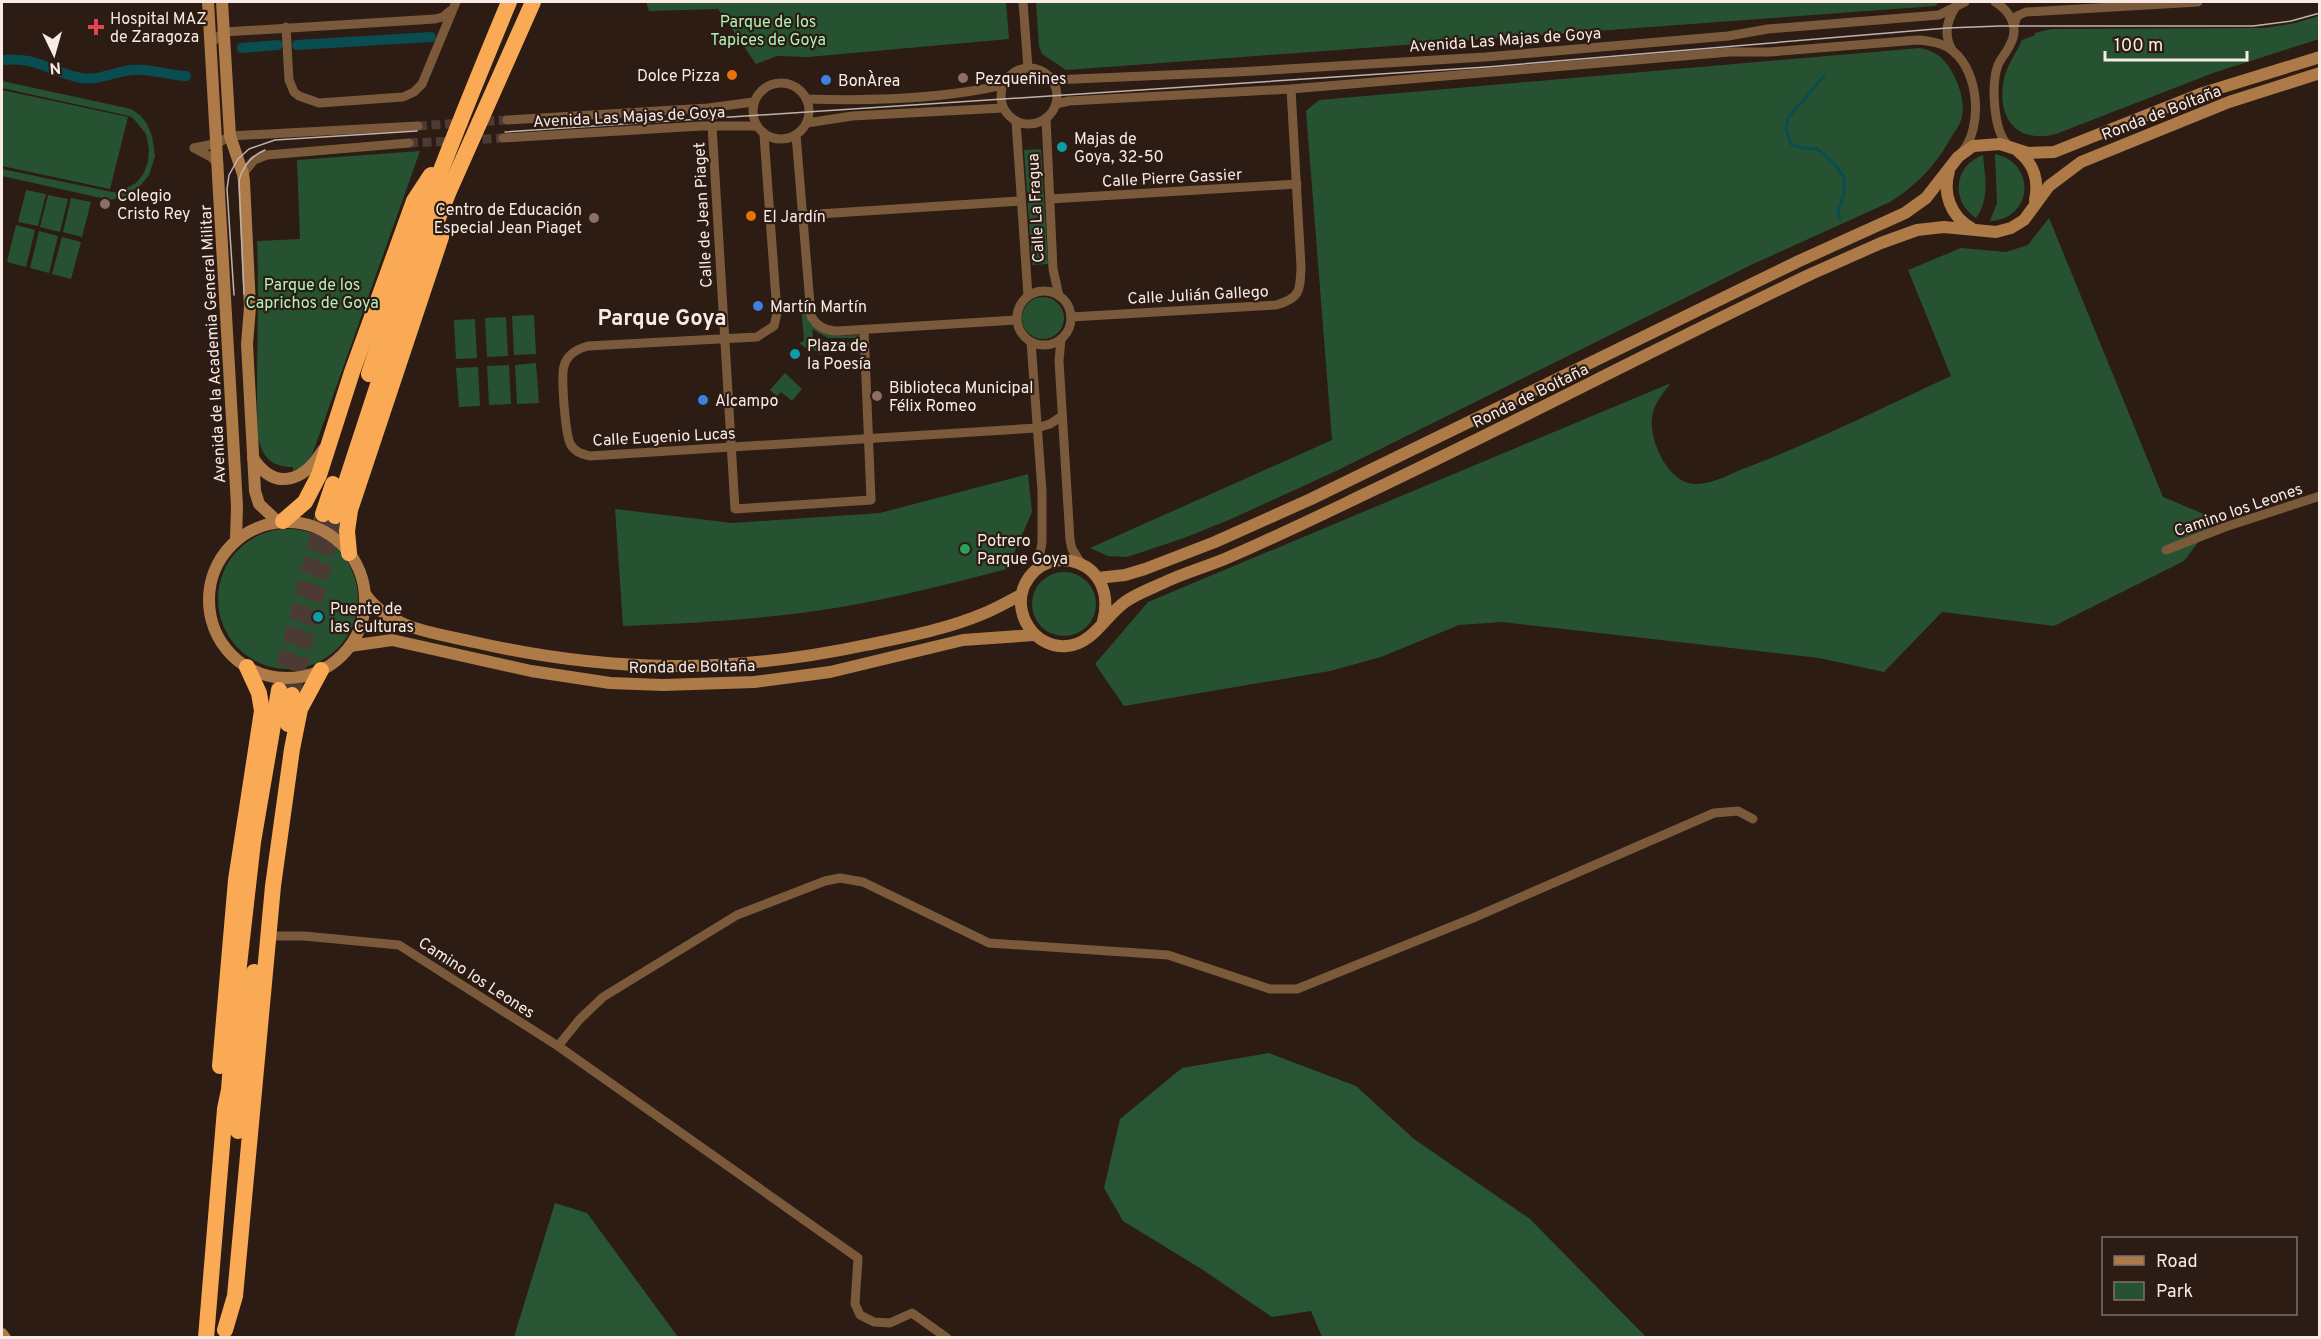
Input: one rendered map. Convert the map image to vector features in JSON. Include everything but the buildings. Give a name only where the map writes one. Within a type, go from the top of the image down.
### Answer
[{"type":"highway","points":[[509,2],[448,149],[399,280],[329,515],[409,290],[449,191],[533,2]]},
{"type":"highway","points":[[349,554],[347,521],[362,472],[441,237],[496,105],[500,78]]},
{"type":"highway","points":[[280,521],[300,508],[319,475],[352,372],[414,201],[448,149]]},
{"type":"highway","points":[[225,1109],[220,1062],[227,970],[239,858],[262,711],[259,693],[247,667]]},
{"type":"highway","points":[[224,1334],[235,1296],[273,886],[296,725],[307,693],[321,670]]},
{"type":"highway","points":[[206,1338],[225,1109],[229,1090],[238,974],[253,842],[285,692],[244,1041],[224,1334]]},
{"type":"main road","name":"Avenida de la Academia General Militar","points":[[208,2],[218,143],[237,506],[236,540]]},
{"type":"main road","points":[[222,2],[230,136],[243,174],[250,307],[247,344],[256,497],[264,510],[280,521]]},
{"type":"main road","name":"Ronda de Boltaña","points":[[1098,578],[1125,575],[1155,565],[1215,542],[1322,494],[1788,266],[1905,213],[1926,198],[1962,152],[1979,144],[1990,143],[2034,153],[2062,150],[2200,94],[2319,57]]},
{"type":"main road","name":"Ronda de Boltaña","points":[[350,646],[392,640],[531,671],[600,681],[663,685],[754,682],[819,674],[963,640],[1034,635],[1055,645],[1066,646],[1088,639],[1103,621],[1126,601],[1143,592],[1228,557],[1368,492],[1743,306],[1881,243],[1927,228],[1956,227],[1980,232],[1996,232],[2011,228],[2024,220],[2049,186],[2065,172],[2089,158],[2229,102],[2319,73]]},
{"type":"main road","points":[[2012,147],[2027,159],[2034,173],[2037,187],[2032,209]]},
{"type":"main road","points":[[1950,168],[1946,189],[1949,204],[1960,221],[1980,232]]},
{"type":"main road","points":[[253,458],[262,470],[274,476],[291,478],[300,476],[311,468],[333,433]]},
{"type":"main road","points":[[280,521],[314,526],[341,543],[349,554],[357,566],[365,594],[362,618],[350,646],[337,660],[321,670],[290,677],[276,677],[247,667],[223,645],[212,621],[209,587],[219,560],[236,540],[251,530],[280,521]]},
{"type":"main road","points":[[1034,635],[1021,609],[1025,585],[1037,569],[1059,561],[1082,565],[1098,578],[1106,599],[1103,621]]},
{"type":"main road","name":"Ronda de Boltaña","points":[[365,594],[376,607],[394,620],[439,634],[495,647],[575,660],[648,667],[694,668],[794,658],[884,641],[970,619],[1022,595]]},
{"type":"main road","points":[[2,1334],[5,1338]]},
{"type":"street","points":[[1023,2],[1028,68]]},
{"type":"street","points":[[1995,2],[2008,13],[2014,26]]},
{"type":"street","points":[[2012,147],[2001,138],[1998,129],[1995,84],[1997,67],[2013,39],[2017,16],[2026,12],[2198,2]]},
{"type":"street","points":[[210,44],[224,32],[435,19],[443,17],[455,4]]},
{"type":"street","points":[[286,27],[289,80],[294,92],[299,96],[320,103],[403,97],[414,92],[422,84],[455,4]]},
{"type":"street","name":"Avenida Las Majas de Goya","points":[[1961,4],[1949,19],[1947,28],[1948,40],[1952,50],[1966,68],[1973,94],[1974,121],[1969,142],[1962,152]]},
{"type":"street","name":"Avenida Las Majas de Goya","points":[[1052,80],[1237,72],[1497,56],[1728,36],[1768,29],[1939,15],[1961,4]]},
{"type":"street","name":"Avenida Las Majas de Goya","points":[[1056,104],[1068,101],[1291,89],[1730,52],[1769,52],[1912,40],[1931,42],[1952,50]]},
{"type":"street","points":[[1028,68],[1042,71],[1052,80],[1057,90],[1056,104],[1046,118],[1031,124],[1016,121],[1003,108],[1000,95],[1003,85],[1011,74],[1028,68]]},
{"type":"street","points":[[780,82],[797,88],[806,99],[809,112],[807,123],[796,135],[778,139],[764,135],[757,126],[753,115],[753,102],[765,87],[780,82]]},
{"type":"street","points":[[806,99],[957,93],[1003,85]]},
{"type":"street","name":"Calle Julián Gallego","points":[[1071,317],[1276,305],[1294,298],[1300,290],[1301,267],[1291,89]]},
{"type":"street","name":"Avenida Las Majas de Goya","points":[[507,120],[708,108],[753,102]]},
{"type":"street","points":[[807,123],[852,116],[1003,108]]},
{"type":"street","name":"Calle La Fragua","points":[[1046,118],[1053,269],[1059,296]]},
{"type":"street","name":"Calle La Fragua","points":[[1016,121],[1028,296]]},
{"type":"street","points":[[219,165],[211,157],[194,148],[218,143],[230,136],[418,126]]},
{"type":"street","name":"Avenida Las Majas de Goya","points":[[503,138],[712,126],[757,126]]},
{"type":"street","name":"Calle de Jean Piaget","points":[[712,126],[735,509],[871,500],[868,439]]},
{"type":"street","name":"Calle Eugenio Lucas","points":[[764,135],[777,313],[774,326],[757,337],[580,348],[570,356],[563,371],[567,436],[573,447],[590,456],[868,439],[1037,428],[1050,424],[1062,416]]},
{"type":"street","points":[[796,135],[811,316],[816,324],[830,331],[1016,320]]},
{"type":"street","points":[[243,174],[254,160],[267,155],[410,143]]},
{"type":"street","name":"Calle Pierre Gassier","points":[[1050,199],[1297,184]]},
{"type":"street","points":[[803,215],[1020,201]]},
{"type":"street","points":[[1045,291],[1059,296],[1066,304],[1071,317],[1068,331],[1061,339],[1046,345],[1031,342],[1022,334],[1016,320],[1019,306],[1028,296],[1045,291]]},
{"type":"street","points":[[864,330],[868,439]]},
{"type":"street","points":[[1061,339],[1059,355],[1070,540],[1072,549],[1082,565]]},
{"type":"street","points":[[1031,342],[1043,525],[1037,569]]},
{"type":"street","name":"Camino los Leones","points":[[2166,550],[2225,527],[2319,496]]},
{"type":"street","points":[[558,1046],[579,1020],[603,997],[737,915],[825,881],[840,879],[863,882],[989,943],[1168,955],[1270,989],[1297,989],[1473,918],[1714,813],[1738,811],[1753,819]]},
{"type":"street","name":"Camino los Leones","points":[[268,936],[304,936],[399,945],[558,1046],[858,1258],[855,1304],[860,1315],[874,1322],[890,1323],[912,1313],[947,1338]]},
{"type":"green space","name":"Parque de los Tapices de Goya","points":[[646,2],[1006,2],[1009,39],[808,57],[777,56],[756,64],[718,9],[649,11]]},
{"type":"green space","points":[[1036,2],[1939,2],[1935,6],[1066,70],[1042,54],[1039,46]]},
{"type":"green space","points":[[2319,16],[2319,39],[2213,73],[2056,134],[2028,135],[2018,130],[2005,113],[2003,89],[2005,75],[2022,40],[2035,33],[2051,29],[2265,28]]},
{"type":"green space","points":[[1920,48],[1935,53],[1949,67],[1961,93],[1962,116],[1957,129],[1932,165],[1909,189],[1890,202],[1751,265],[1336,471],[1231,519],[1127,557],[1108,556],[1090,548],[1332,440],[1306,111],[1319,100]]},
{"type":"green space","points":[[2,81],[131,109],[147,124],[152,136],[155,156],[149,175],[141,185],[125,196],[110,200],[2,176],[2,169],[117,193],[136,183],[144,173],[149,148],[146,134],[129,116],[2,88]]},
{"type":"green space","points":[[2,90],[128,117],[110,189],[2,166]]},
{"type":"green space","points":[[1041,149],[1048,264],[1032,265],[1024,150]]},
{"type":"green space","name":"Parque de los Caprichos de Goya","points":[[420,151],[312,455],[306,465],[293,471],[293,467],[274,463],[266,456],[258,439],[257,241],[300,239],[297,160]]},
{"type":"green space","points":[[1995,154],[2009,159],[2018,168],[2023,179],[2024,190],[2022,201],[2015,211],[2004,218],[1990,221],[1997,203]]},
{"type":"green space","points":[[1983,155],[1985,196],[1976,218],[1962,202],[1959,184],[1966,167]]},
{"type":"green space","points":[[26,190],[46,194],[38,226],[18,222]]},
{"type":"green space","points":[[48,195],[68,199],[60,232],[40,227]]},
{"type":"green space","points":[[71,198],[91,202],[82,237],[63,232]]},
{"type":"green space","points":[[2049,218],[2163,497],[2216,519],[2184,561],[2054,626],[1942,612],[1884,672],[1819,658],[1502,622],[1459,625],[1381,657],[1330,671],[1124,706],[1095,664],[1148,602],[1671,383],[1654,408],[1652,427],[1654,438],[1657,449],[1669,470],[1686,482],[1696,484],[1720,479],[1796,448],[1874,412],[1951,376],[1908,270],[1961,248],[2006,252],[2028,245]]},
{"type":"green space","points":[[16,225],[35,230],[26,267],[7,262]]},
{"type":"green space","points":[[39,231],[58,236],[49,273],[30,268]]},
{"type":"green space","points":[[62,237],[81,242],[71,279],[52,274]]},
{"type":"green space","points":[[1043,297],[1058,303],[1064,318],[1058,333],[1043,339],[1028,333],[1022,318],[1028,303]]},
{"type":"green space","points":[[801,304],[805,304],[807,315],[817,329],[832,335],[861,335],[861,345],[829,347],[829,344],[854,342],[854,338],[828,338],[812,329],[814,342],[822,356],[809,346],[806,348],[799,343],[804,341]]},
{"type":"green space","points":[[534,315],[536,354],[514,355],[512,316]]},
{"type":"green space","points":[[506,317],[508,356],[487,357],[485,318]]},
{"type":"green space","points":[[475,319],[477,358],[456,359],[454,320]]},
{"type":"green space","points":[[536,363],[539,403],[517,404],[515,365]]},
{"type":"green space","points":[[509,365],[511,404],[489,405],[487,366]]},
{"type":"green space","points":[[478,367],[480,406],[459,407],[456,368]]},
{"type":"green space","points":[[785,373],[802,389],[792,401],[781,392],[777,396],[770,390]]},
{"type":"green space","points":[[1028,474],[1032,512],[1007,569],[905,594],[815,611],[733,620],[623,626],[615,509],[732,523],[880,513]]},
{"type":"green space","points":[[288,529],[315,535],[327,541],[337,550],[346,560],[352,572],[358,599],[352,626],[346,638],[337,648],[327,657],[315,663],[288,669],[261,663],[249,657],[239,648],[230,638],[224,626],[218,599],[224,572],[230,560],[239,550],[249,541],[261,535]]},
{"type":"green space","points":[[1058,572],[1070,572],[1087,581],[1094,592],[1096,604],[1094,616],[1087,627],[1070,636],[1058,636],[1046,631],[1037,622],[1032,610],[1032,598],[1037,586],[1046,577]]},
{"type":"green space","points":[[1269,1053],[1356,1086],[1414,1139],[1530,1219],[1646,1337],[1322,1337],[1311,1311],[1272,1317],[1203,1270],[1123,1221],[1104,1188],[1120,1119],[1182,1068]]},
{"type":"green space","points":[[555,1203],[587,1213],[678,1337],[514,1337]]},
{"type":"waterway","points":[[752,31],[764,19]]},
{"type":"waterway","points":[[297,45],[431,37]]},
{"type":"waterway","points":[[242,48],[278,45]]},
{"type":"waterway","points":[[2,60],[34,62],[87,79],[138,70],[186,76]]},
{"type":"waterway","points":[[1824,76],[1788,118],[1786,129],[1791,144],[1802,148],[1817,149],[1832,161],[1844,177],[1844,195],[1838,210],[1840,219]]},
{"type":"tunnel","points":[[418,126],[507,120]]},
{"type":"tunnel","points":[[469,140],[503,138]]},
{"type":"tunnel","points":[[409,143],[455,141]]},
{"type":"tunnel","points":[[279,690],[323,514]]},
{"type":"tunnel","points":[[292,695],[335,516]]},
{"type":"tram line","points":[[505,132],[1487,67],[1947,28],[2253,26],[2291,21],[2320,13]]},
{"type":"tram line","points":[[234,295],[227,189],[229,175],[238,159],[249,149],[275,140],[417,131]]},
{"type":"tram line","points":[[244,294],[239,180],[248,162],[265,150]]},
{"type":"place","name":"Hospital MAZ de Zaragoza","points":[[96,27]]},
{"type":"place","name":"Dolce Pizza","points":[[732,75]]},
{"type":"place","name":"Pezqueñines","points":[[963,78]]},
{"type":"place","name":"BonÀrea","points":[[826,80]]},
{"type":"place","name":"Majas de Goya, 32-50","points":[[1062,147]]},
{"type":"place","name":"Colegio Cristo Rey","points":[[105,204]]},
{"type":"place","name":"El Jardín","points":[[751,216]]},
{"type":"place","name":"Centro de Educación Especial Jean Piaget","points":[[594,218]]},
{"type":"place","name":"Martín Martín","points":[[758,306]]},
{"type":"place","name":"Plaza de la Poesía","points":[[795,354]]},
{"type":"place","name":"Biblioteca Municipal Félix Romeo","points":[[877,396]]},
{"type":"place","name":"Alcampo","points":[[703,400]]},
{"type":"place","name":"Potrero Parque Goya","points":[[965,549]]},
{"type":"place","name":"Puente de las Culturas","points":[[318,617]]},
{"type":"district","name":"Parque Goya","points":[[662,317]]}]
